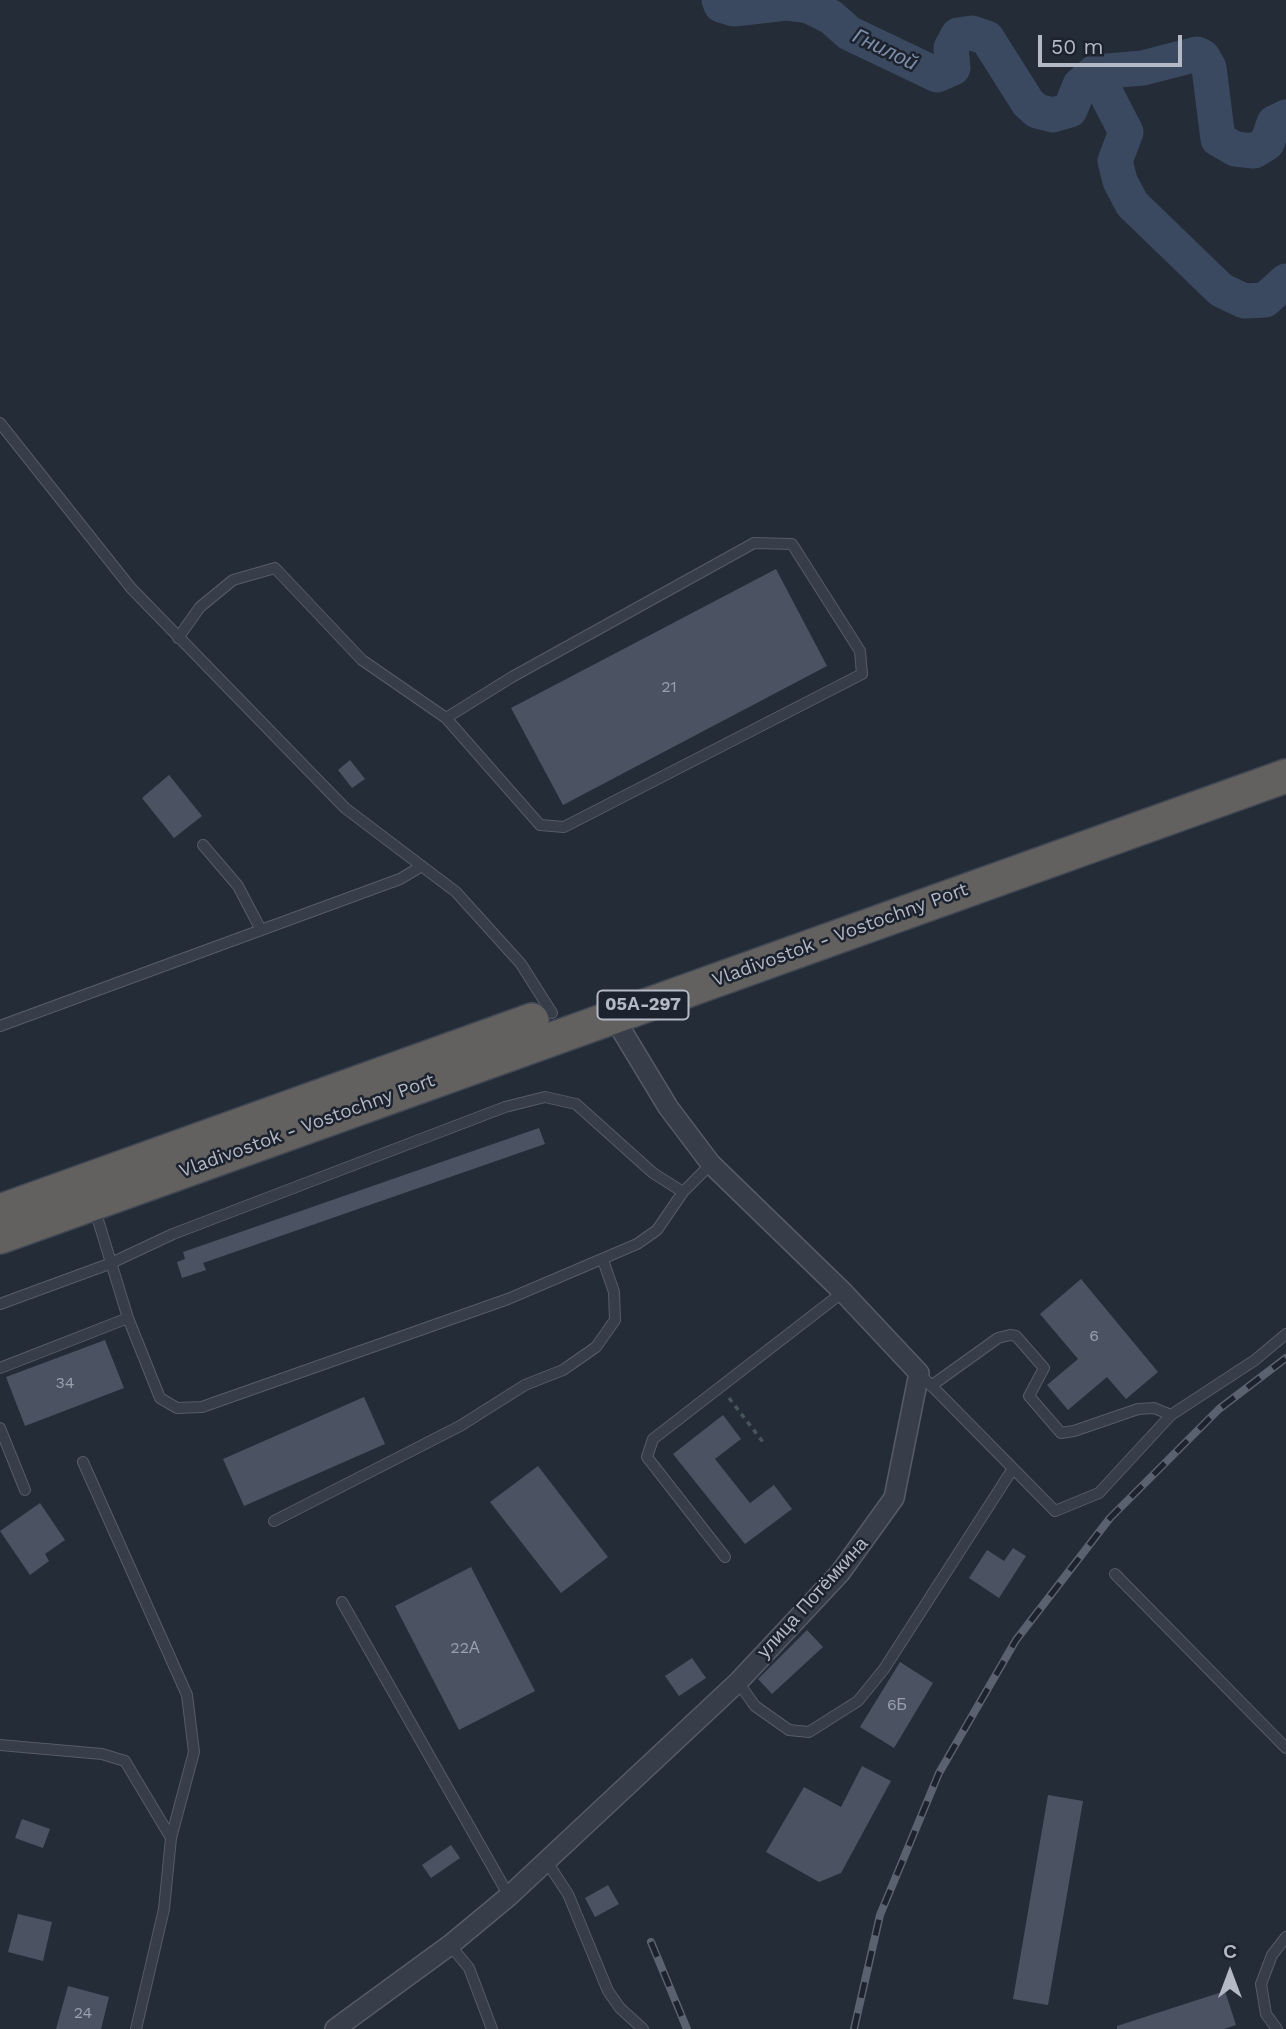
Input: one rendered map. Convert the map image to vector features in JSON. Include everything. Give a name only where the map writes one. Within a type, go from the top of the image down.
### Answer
[{"type":"highway","name":"Vladivostok - Vostochny Port","points":[[0,1211],[1286,752]]},
{"type":"highway","name":"Vladivostok - Vostochny Port","points":[[0,1237],[1286,776]]},
{"type":"street","points":[[613,1016],[668,1107],[711,1164],[844,1292],[925,1380]]},
{"type":"street","name":"улица Потёмкина","points":[[335,2029],[450,1945],[547,1862],[738,1682],[841,1573],[894,1497],[925,1380]]},
{"type":"lane","points":[[0,423],[131,588],[345,808],[456,892],[521,964],[552,1013]]},
{"type":"lane","points":[[178,638],[200,607],[233,580],[275,568],[362,660],[446,718],[540,825],[564,827],[862,674],[860,651],[792,544],[754,543],[512,677],[446,718]]},
{"type":"lane","points":[[203,845],[238,886],[261,930]]},
{"type":"lane","points":[[0,1026],[401,879],[422,866]]},
{"type":"lane","points":[[0,1304],[109,1264],[186,1229],[505,1107],[545,1097],[576,1104],[653,1173],[683,1192]]},
{"type":"lane","points":[[93,1204],[109,1264],[160,1398],[177,1408],[202,1407],[508,1299],[637,1244],[657,1230],[683,1192],[711,1164]]},
{"type":"lane","points":[[274,1521],[460,1426],[525,1385],[564,1370],[596,1347],[615,1320],[614,1292],[603,1260]]},
{"type":"lane","points":[[725,1557],[647,1457],[653,1439],[844,1292]]},
{"type":"lane","points":[[0,1368],[128,1318]]},
{"type":"lane","points":[[1171,1415],[1154,1408],[1138,1409],[1074,1431],[1060,1433],[1029,1396],[1044,1368],[1016,1336],[1010,1335],[998,1338],[925,1380],[1055,1511],[1099,1493],[1171,1415],[1255,1360],[1286,1334]]},
{"type":"lane","points":[[0,1428],[25,1490]]},
{"type":"lane","points":[[83,1462],[187,1695],[194,1752],[171,1838],[164,1909],[136,2029]]},
{"type":"lane","points":[[738,1682],[755,1706],[789,1730],[809,1732],[858,1701],[884,1669],[1012,1470]]},
{"type":"lane","points":[[1115,1574],[1286,1748]]},
{"type":"lane","points":[[342,1602],[509,1896]]},
{"type":"lane","points":[[0,1745],[102,1754],[125,1761],[171,1838]]},
{"type":"lane","points":[[547,1862],[568,1894],[608,1991],[620,2008],[643,2029]]},
{"type":"lane","points":[[1277,2029],[1266,2014],[1261,1983],[1272,1955],[1286,1937]]},
{"type":"lane","points":[[450,1945],[469,1968],[492,2029]]},
{"type":"path","points":[[722,1388],[763,1442]]},
{"type":"building","points":[[776,569],[827,666],[563,805],[511,708]]},
{"type":"building","points":[[350,760],[365,779],[352,788],[338,770]]},
{"type":"building","points":[[169,775],[202,816],[174,838],[142,798]]},
{"type":"building","points":[[539,1128],[545,1144],[203,1263],[206,1270],[182,1278],[177,1262],[185,1259],[183,1252]]},
{"type":"building","points":[[1081,1279],[1158,1372],[1126,1399],[1107,1377],[1068,1410],[1047,1385],[1078,1359],[1040,1314]]},
{"type":"building","points":[[105,1340],[124,1388],[25,1426],[6,1377]]},
{"type":"building","points":[[364,1397],[385,1444],[244,1506],[223,1459]]},
{"type":"building","points":[[723,1415],[741,1439],[715,1459],[750,1503],[774,1485],[792,1509],[745,1544],[673,1454]]},
{"type":"building","points":[[538,1466],[608,1557],[561,1593],[490,1502]]},
{"type":"building","points":[[40,1503],[65,1540],[45,1554],[49,1561],[30,1575],[0,1531]]},
{"type":"building","points":[[1013,1548],[1026,1556],[999,1598],[969,1578],[987,1550],[1004,1561]]},
{"type":"building","points":[[471,1567],[535,1691],[459,1730],[395,1606]]},
{"type":"building","points":[[807,1630],[823,1647],[772,1694],[758,1679]]},
{"type":"building","points":[[692,1658],[706,1678],[679,1696],[665,1676]]},
{"type":"building","points":[[900,1662],[933,1683],[894,1748],[860,1727]]},
{"type":"building","points":[[862,1766],[891,1781],[841,1873],[819,1882],[766,1852],[804,1787],[841,1807]]},
{"type":"building","points":[[1048,1795],[1083,1801],[1048,2005],[1013,1999]]},
{"type":"building","points":[[22,1819],[50,1829],[43,1848],[15,1838]]},
{"type":"building","points":[[451,1845],[460,1858],[431,1878],[422,1865]]},
{"type":"building","points":[[608,1885],[619,1904],[595,1917],[585,1898]]},
{"type":"building","points":[[18,1914],[52,1922],[43,1961],[8,1952]]},
{"type":"building","points":[[68,1986],[109,1997],[101,2029],[56,2029]]},
{"type":"building","points":[[1225,1991],[1236,2025],[1224,2029],[1117,2029],[1117,2026]]},
{"type":"waterway","name":"Гнилой","points":[[719,0],[721,5],[734,9],[786,3],[809,6],[831,17],[849,33],[937,75],[953,68],[951,48],[958,35],[972,33],[987,38],[1028,103],[1037,111],[1053,115],[1070,110],[1080,85],[1095,72],[1143,68],[1197,54],[1203,57],[1209,68],[1218,139],[1235,149],[1254,151],[1267,143],[1274,123],[1286,117]]},
{"type":"waterway","name":"Гнилой","points":[[1095,72],[1126,132],[1115,161],[1120,181],[1132,204],[1221,290],[1244,301],[1265,300],[1286,281]]},
{"type":"railway","points":[[854,2029],[880,1915],[939,1773],[1016,1640],[1110,1518],[1219,1409],[1286,1358]]},
{"type":"railway","points":[[651,1942],[687,2029]]}]
